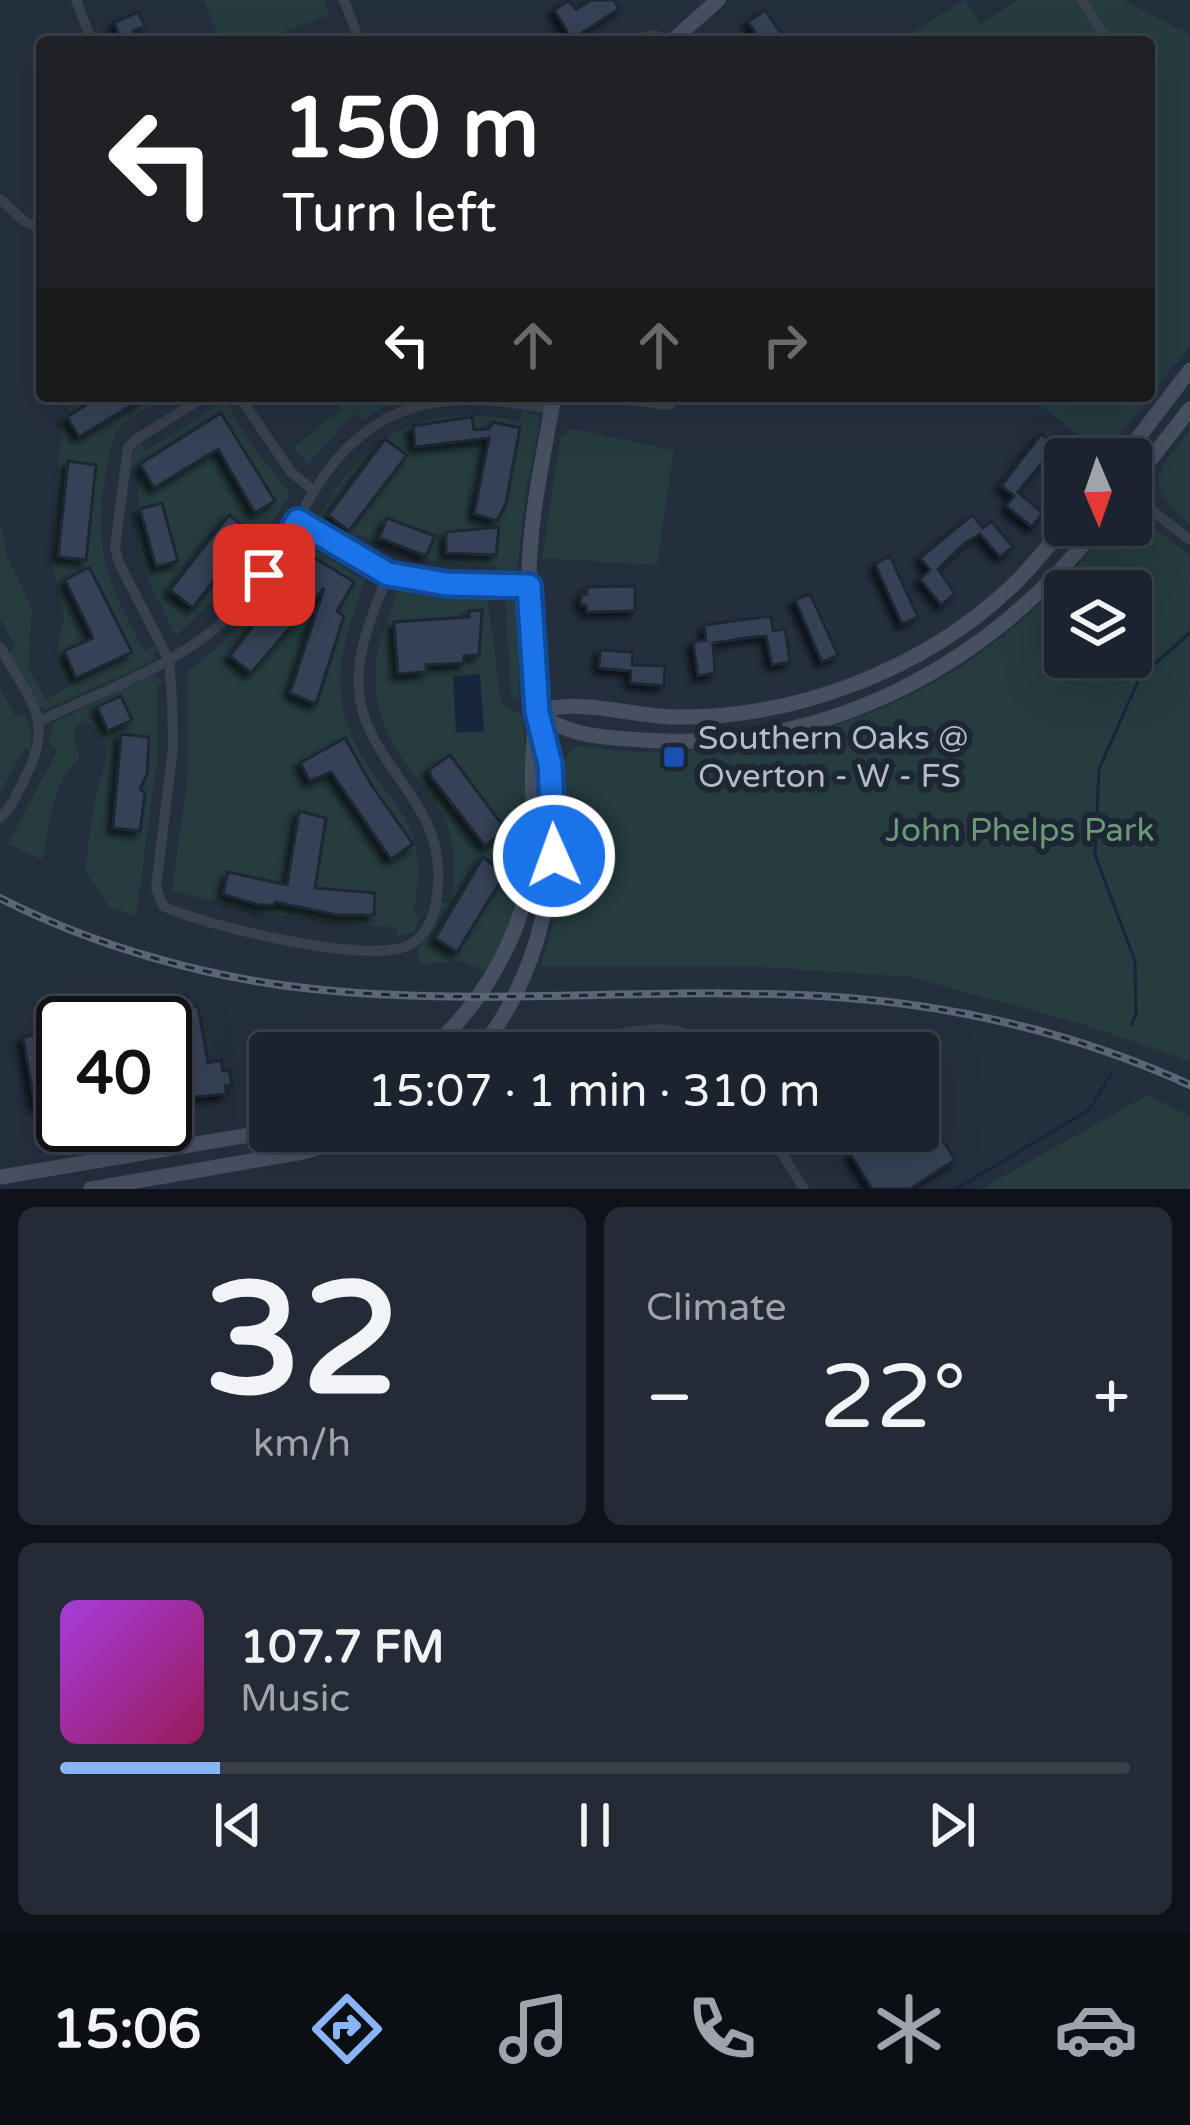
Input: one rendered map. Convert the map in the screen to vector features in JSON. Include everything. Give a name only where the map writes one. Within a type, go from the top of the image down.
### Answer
[{"type":"street","points":[[76,0],[90,36]]},
{"type":"street","points":[[344,0],[358,36]]},
{"type":"street","points":[[678,36],[718,0]]},
{"type":"street","points":[[1083,2],[1105,36]]},
{"type":"street","points":[[0,199],[36,226]]},
{"type":"street","points":[[1137,438],[1190,370]]},
{"type":"street","points":[[196,402],[128,448],[115,536],[119,563],[169,660],[173,748],[156,888],[163,905],[228,928],[358,949],[408,945],[426,930],[438,871],[435,846],[428,825],[373,740],[359,695],[364,643],[388,574]]},
{"type":"street","points":[[243,402],[292,472],[314,491]]},
{"type":"street","points":[[40,722],[202,640],[244,602],[347,448],[406,402]]},
{"type":"street","points":[[493,1032],[518,994],[543,922],[554,856],[550,764],[537,712],[529,586],[533,525],[553,403],[501,402]]},
{"type":"street","points":[[645,402],[670,405]]},
{"type":"street","points":[[1152,457],[1190,409]]},
{"type":"street","points":[[1152,511],[1190,541]]},
{"type":"street","points":[[298,521],[388,574],[432,583],[529,586]]},
{"type":"street","points":[[537,712],[558,704],[677,717],[776,706],[834,692],[883,671],[972,619],[1011,587],[1047,546]]},
{"type":"street","points":[[537,712],[555,727],[604,737],[678,742],[733,739],[802,726],[892,695],[937,673],[1011,620],[1082,546]]},
{"type":"street","points":[[0,647],[40,722],[40,751],[0,818]]},
{"type":"street","points":[[883,671],[892,695]]},
{"type":"street","points":[[449,1032],[494,972],[528,884],[533,831],[531,754],[537,712]]},
{"type":"street","points":[[677,717],[678,742]]},
{"type":"street","points":[[550,764],[566,741],[604,737]]},
{"type":"street","points":[[641,1032],[684,1032]]},
{"type":"street","points":[[0,1177],[249,1136]]},
{"type":"street","points":[[266,1152],[266,1160]]},
{"type":"street","points":[[91,1189],[302,1152]]},
{"type":"street","points":[[781,1152],[804,1189]]},
{"type":"green space","points":[[204,0],[324,0],[330,15],[273,36],[218,36]]},
{"type":"green space","points":[[965,0],[980,24],[1019,0],[1123,0],[1190,35],[1190,345],[1155,390],[1155,36],[906,36]]},
{"type":"green space","points":[[80,402],[157,402],[116,433],[101,529],[113,587],[144,651],[156,649],[152,661],[47,709],[37,705],[7,652],[16,648],[0,618],[0,521],[6,554],[32,609],[28,666],[46,700],[68,687],[55,664],[64,617],[51,557],[62,415]]},
{"type":"green space","points":[[227,402],[250,443],[290,494],[238,577],[176,636],[147,575],[138,543],[141,474],[130,471],[140,442],[146,451]]},
{"type":"green space","points":[[337,402],[389,404],[363,420],[355,413],[308,464],[293,448],[341,409]]},
{"type":"green space","points":[[1037,402],[1145,402],[1117,438],[1082,438]]},
{"type":"green space","points":[[523,411],[541,416],[513,576],[499,576],[498,566],[409,555],[359,534],[354,542],[317,520],[355,464],[399,430],[453,416],[520,421]]},
{"type":"green space","points":[[572,429],[674,450],[657,565],[542,558],[561,436]]},
{"type":"green space","points":[[1190,430],[1190,525],[1164,498],[1158,479]]},
{"type":"green space","name":"John Phelps Park","points":[[1152,527],[1190,555],[1190,1061],[1079,1023],[910,977],[761,967],[541,966],[559,889],[562,763],[575,746],[640,752],[713,749],[781,739],[845,722],[961,667],[1044,599],[1044,678],[1152,678],[1152,570],[1073,570],[1094,546],[1152,546]]},
{"type":"green space","points":[[299,531],[308,534],[306,544],[364,581],[345,643],[341,692],[353,740],[408,823],[416,847],[413,913],[420,916],[414,931],[397,937],[396,928],[257,913],[172,891],[188,774],[188,671],[265,598],[301,545],[294,537]]},
{"type":"green space","points":[[462,590],[488,602],[501,701],[523,715],[528,874],[495,960],[485,971],[461,961],[419,964],[418,949],[431,932],[441,902],[450,902],[451,838],[443,815],[389,736],[375,679],[382,635],[398,592],[461,599]]},
{"type":"green space","points":[[512,591],[518,598],[519,701],[511,694],[505,594]]},
{"type":"green space","points":[[154,674],[165,684],[157,686],[157,762],[136,916],[109,907],[85,870],[94,805],[109,748],[86,720],[74,734],[79,758],[57,792],[42,860],[8,844],[58,749],[49,744],[53,723]]},
{"type":"green space","points":[[0,688],[16,718],[24,715],[31,729],[31,751],[24,748],[0,793]]},
{"type":"green space","points":[[1148,1095],[1190,1116],[1190,1189],[981,1189]]},
{"type":"water","points":[[480,674],[484,731],[456,733],[453,676]]},
{"type":"building","points":[[591,0],[614,0],[619,9],[570,36],[554,10],[568,1],[576,9]]},
{"type":"building","points":[[765,10],[783,36],[758,36],[748,22]]},
{"type":"building","points":[[138,12],[145,26],[133,31],[136,36],[119,36],[114,23]]},
{"type":"building","points":[[91,402],[137,402],[79,437],[67,417]]},
{"type":"building","points":[[221,413],[275,501],[255,513],[218,449],[154,488],[140,464]]},
{"type":"building","points":[[472,417],[474,430],[489,429],[493,422],[520,428],[506,503],[497,521],[474,514],[489,438],[415,447],[413,426]]},
{"type":"building","points":[[1041,434],[1046,438],[1044,460],[1018,492],[1043,513],[1032,527],[1006,506],[1014,496],[1001,486]]},
{"type":"building","points":[[385,439],[407,455],[349,531],[328,515]]},
{"type":"building","points":[[68,461],[96,465],[86,560],[58,557]]},
{"type":"building","points":[[162,503],[178,561],[156,567],[140,509]]},
{"type":"building","points":[[229,515],[251,532],[193,608],[170,590]]},
{"type":"building","points":[[972,515],[983,528],[991,521],[1013,547],[1000,557],[980,534],[965,543],[938,569],[955,594],[941,605],[920,579],[930,570],[920,558]]},
{"type":"building","points":[[387,518],[435,536],[426,556],[379,538]]},
{"type":"building","points":[[499,527],[496,555],[446,553],[446,532]]},
{"type":"building","points":[[310,555],[354,582],[337,611],[344,616],[316,704],[290,693],[324,588],[251,673],[230,656],[279,592],[292,586]]},
{"type":"building","points":[[890,556],[918,617],[902,624],[875,564]]},
{"type":"building","points":[[89,567],[132,652],[76,678],[64,651],[93,638],[65,580]]},
{"type":"building","points":[[635,586],[635,611],[587,612],[586,605],[581,605],[587,587]]},
{"type":"building","points":[[810,594],[838,655],[822,662],[795,600]]},
{"type":"building","points":[[482,610],[479,655],[464,656],[464,663],[426,665],[426,672],[398,674],[394,622],[469,617],[469,611]]},
{"type":"building","points":[[771,616],[773,631],[785,629],[790,662],[772,665],[766,636],[713,643],[715,673],[698,676],[693,642],[706,640],[704,625]]},
{"type":"building","points":[[600,650],[633,652],[632,665],[665,666],[664,686],[630,683],[631,671],[599,668]]},
{"type":"building","points":[[121,696],[132,720],[108,731],[97,707]]},
{"type":"building","points":[[121,734],[149,737],[147,774],[140,789],[145,793],[140,831],[113,828]]},
{"type":"building","points":[[345,738],[413,844],[391,859],[331,772],[310,781],[300,763]]},
{"type":"building","points":[[450,755],[506,830],[485,846],[431,777],[429,770]]},
{"type":"building","points":[[299,811],[326,818],[315,888],[375,893],[374,915],[337,915],[275,902],[259,905],[223,894],[228,872],[287,885]]},
{"type":"building","points":[[483,857],[505,874],[457,952],[435,938]]},
{"type":"building","points":[[198,1006],[208,1063],[221,1060],[223,1071],[229,1070],[232,1085],[225,1086],[227,1094],[192,1097],[192,1008]]},
{"type":"building","points":[[36,1035],[35,1106],[23,1037]]},
{"type":"building","points":[[939,1134],[955,1160],[910,1189],[872,1189],[851,1155],[939,1152]]},
{"type":"waterway","points":[[1131,1025],[1136,1014],[1135,961],[1095,855],[1099,769],[1140,677],[1190,633]]},
{"type":"waterway","points":[[956,1189],[1089,1110],[1111,1074]]},
{"type":"railway","points":[[0,898],[112,945],[273,984],[446,996],[714,993],[892,1002],[1023,1026],[1108,1052],[1190,1085]]},
{"type":"place","name":"Southern Oaks @ Overton - W - FS","points":[[674,757]]},
{"type":"route","points":[[264,575],[298,521],[388,574],[417,582],[529,586],[537,712],[550,764],[554,856]]}]
